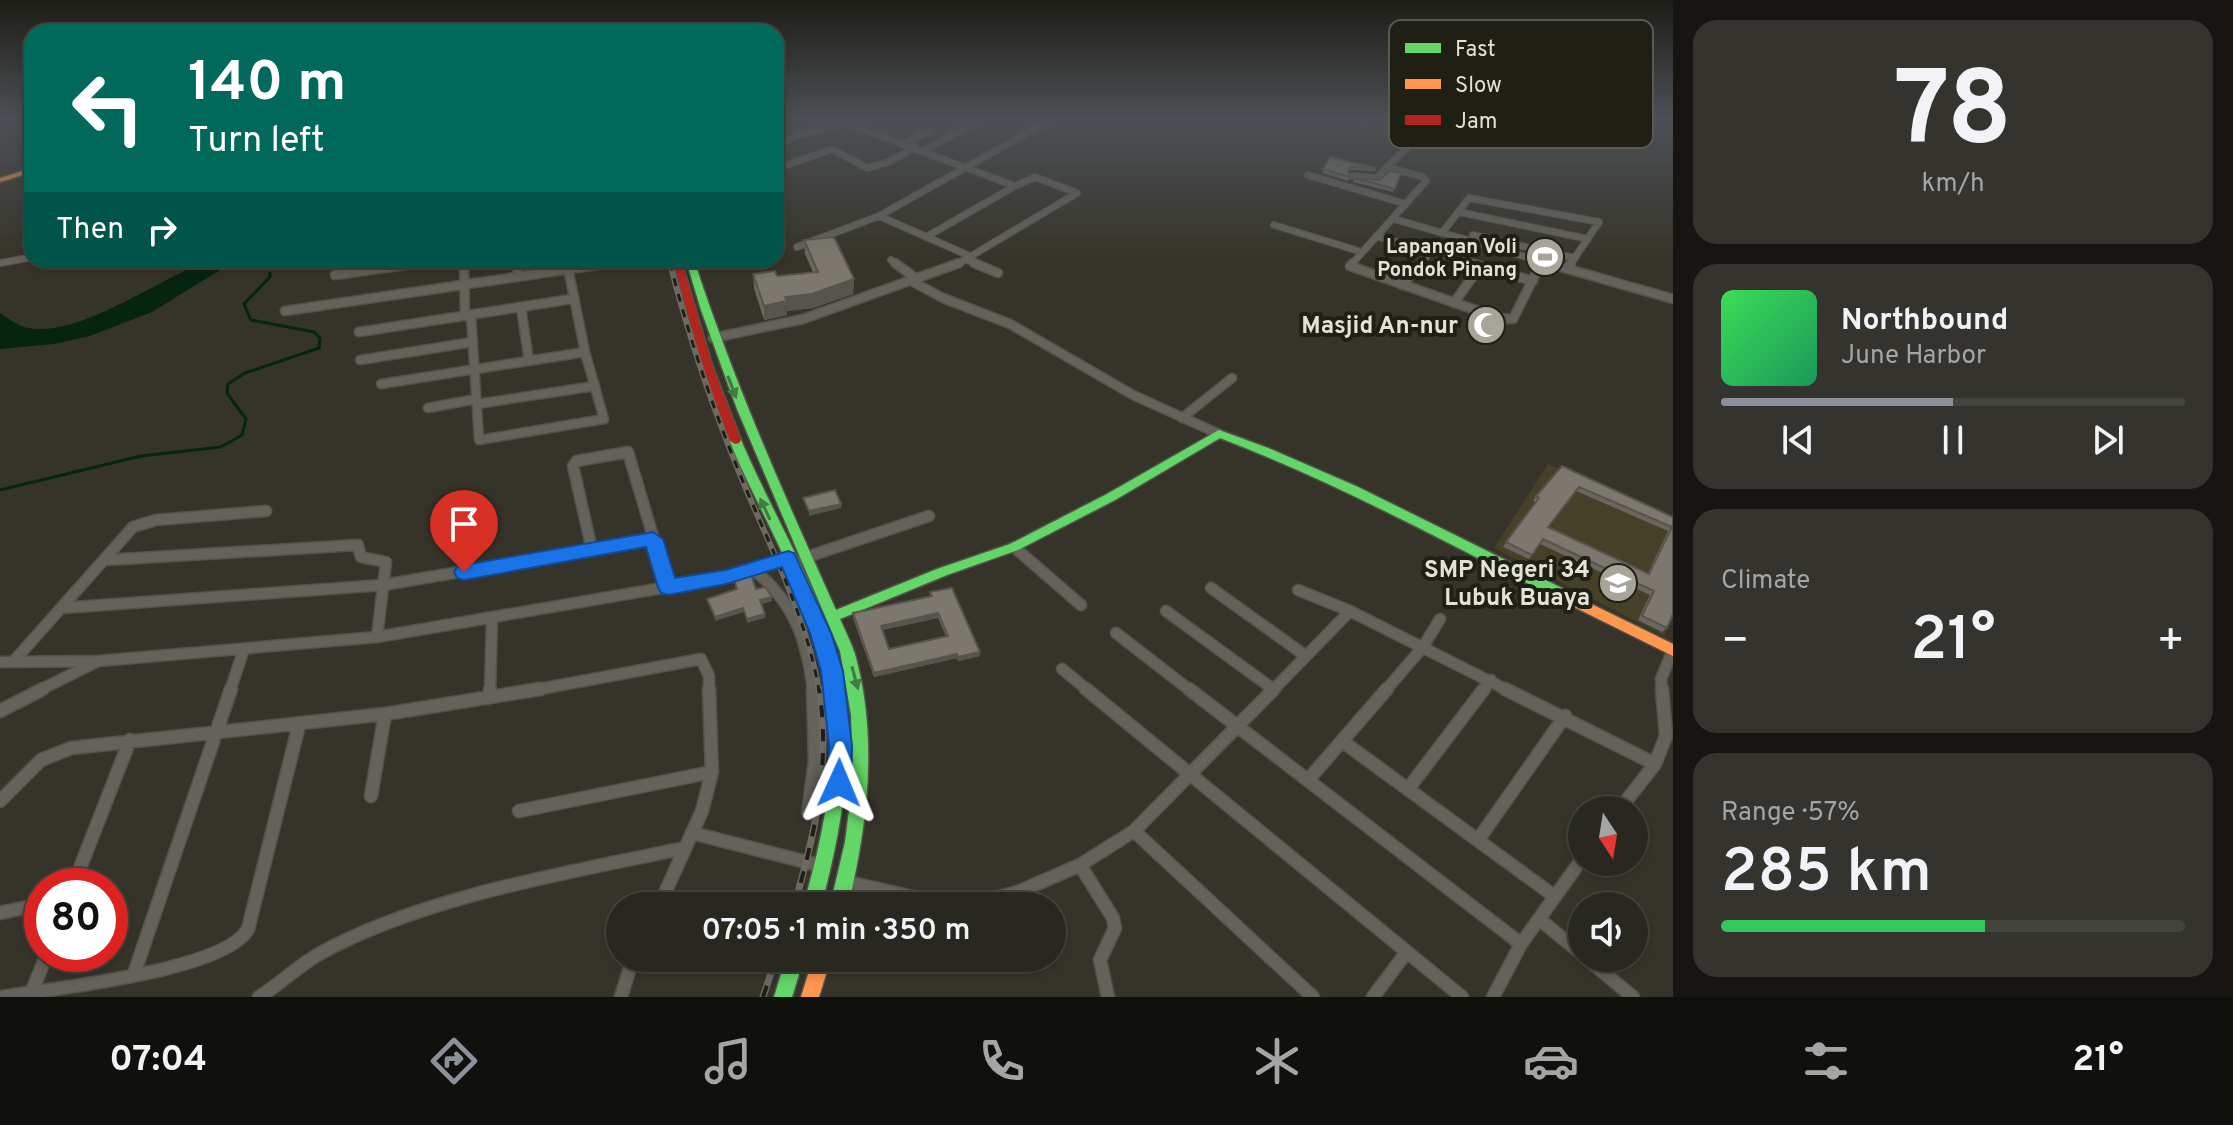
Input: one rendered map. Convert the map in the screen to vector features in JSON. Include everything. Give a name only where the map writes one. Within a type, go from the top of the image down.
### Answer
[{"type":"main road","points":[[0,180],[24,172]]},
{"type":"main road","points":[[679,268],[704,356],[744,464],[788,558],[828,655],[841,761],[825,867],[817,892]]},
{"type":"main road","points":[[692,268],[713,338],[853,671],[862,718],[862,764],[843,892]]},
{"type":"main road","points":[[832,617],[942,572],[1014,547],[1111,497],[1219,434],[1256,447],[1370,500],[1673,650]]},
{"type":"main road","points":[[838,718],[862,718]]},
{"type":"main road","points":[[841,761],[859,758],[862,764]]},
{"type":"main road","points":[[783,997],[791,972]]},
{"type":"main road","points":[[810,997],[818,972]]},
{"type":"street","points":[[962,166],[1015,186]]},
{"type":"street","points":[[797,247],[879,216],[968,166]]},
{"type":"street","points":[[1352,176],[1377,178],[1387,167],[1426,181],[1350,266],[1509,321],[1542,261]]},
{"type":"street","points":[[1308,175],[1406,204]]},
{"type":"street","points":[[713,338],[803,319],[916,281],[969,259],[1077,193],[1035,177],[926,237]]},
{"type":"street","points":[[1444,231],[1469,198],[1599,222],[1568,268]]},
{"type":"street","points":[[1459,212],[1588,239]]},
{"type":"street","points":[[879,216],[998,273]]},
{"type":"street","points":[[1394,219],[1575,258]]},
{"type":"street","points":[[1274,225],[1362,252]]},
{"type":"street","points":[[1444,231],[1673,299]]},
{"type":"street","points":[[1376,236],[1533,281]]},
{"type":"street","points":[[1402,285],[1430,252]]},
{"type":"street","points":[[0,263],[24,259]]},
{"type":"street","points":[[891,260],[943,298],[1010,324],[1090,373],[1219,434]]},
{"type":"street","points":[[1454,303],[1480,266]]},
{"type":"street","points":[[335,275],[378,268]]},
{"type":"street","points":[[464,268],[473,342],[479,440],[604,419],[567,268]]},
{"type":"street","points":[[517,268],[518,277]]},
{"type":"street","points":[[285,311],[518,277],[554,268]]},
{"type":"street","points":[[359,332],[572,299]]},
{"type":"street","points":[[521,307],[529,361]]},
{"type":"street","points":[[360,360],[473,342]]},
{"type":"street","points":[[381,384],[585,352]]},
{"type":"street","points":[[1182,418],[1232,378]]},
{"type":"street","points":[[428,408],[595,386]]},
{"type":"street","points":[[592,550],[574,463],[628,452],[668,587]]},
{"type":"street","points":[[13,662],[129,530],[142,523],[266,511]]},
{"type":"street","points":[[804,558],[929,516]]},
{"type":"street","points":[[61,608],[383,585],[653,539]]},
{"type":"street","points":[[105,560],[358,545],[361,557],[386,562],[377,637]]},
{"type":"street","points":[[1014,547],[1081,605]]},
{"type":"street","points":[[0,662],[98,661],[377,637],[668,587],[753,569],[788,558]]},
{"type":"street","points":[[753,569],[784,599],[795,621],[807,665],[817,743],[808,813]]},
{"type":"street","points":[[1211,588],[1306,656]]},
{"type":"street","points":[[1298,590],[1350,611],[1565,716],[1655,764]]},
{"type":"street","points":[[1166,611],[1273,689]]},
{"type":"street","points":[[846,882],[931,901],[977,903],[1018,892],[1080,865],[1134,831],[1350,611]]},
{"type":"street","points":[[490,698],[492,619]]},
{"type":"street","points":[[1308,780],[1423,647],[1440,619]]},
{"type":"street","points":[[1116,633],[1521,944]]},
{"type":"street","points":[[135,971],[244,649]]},
{"type":"street","points":[[1630,796],[1655,764],[1666,736],[1661,679],[1673,650]]},
{"type":"street","points":[[0,801],[41,760],[71,748],[385,714],[701,659],[709,676],[712,772],[692,833],[665,892]]},
{"type":"street","points":[[0,711],[31,692],[72,678],[98,661]]},
{"type":"street","points":[[1062,669],[1462,997]]},
{"type":"street","points":[[1408,789],[1491,680]]},
{"type":"street","points":[[371,796],[385,714]]},
{"type":"street","points":[[1478,840],[1565,716]]},
{"type":"street","points":[[3,997],[135,971],[189,964],[226,950],[243,938],[248,929],[299,725]]},
{"type":"street","points":[[80,868],[130,740]]},
{"type":"street","points":[[1342,741],[1554,896]]},
{"type":"street","points":[[519,811],[712,772]]},
{"type":"street","points":[[1134,831],[1313,997]]},
{"type":"street","points":[[692,833],[808,860],[825,867]]},
{"type":"street","points":[[259,997],[300,965],[329,949],[394,924],[493,892],[685,848]]},
{"type":"street","points":[[1080,865],[1113,918],[1115,928],[1100,960],[1108,997]]},
{"type":"street","points":[[1493,997],[1521,944],[1569,876]]},
{"type":"street","points":[[0,913],[24,908]]},
{"type":"street","points":[[1539,919],[1568,943]]},
{"type":"street","points":[[1373,997],[1406,953]]},
{"type":"street","points":[[32,991],[40,972]]},
{"type":"street","points":[[621,997],[629,972]]},
{"type":"street","points":[[1603,972],[1633,997]]},
{"type":"shaded area","points":[[189,268],[228,268],[152,312],[90,336],[54,344],[0,349],[0,313],[28,328],[48,329],[95,316]]},
{"type":"shaded area","name":"SMP Negeri 34 Lubuk Buaya","points":[[1548,464],[1673,517],[1673,618],[1664,636],[1494,548]]},
{"type":"building","points":[[1325,166],[1376,168],[1352,167],[1348,171],[1350,177],[1323,169]]},
{"type":"building","points":[[1390,171],[1401,173],[1395,189],[1355,178],[1379,180]]},
{"type":"building","points":[[834,237],[854,279],[812,294],[785,297],[787,301],[764,306],[753,274],[775,271],[777,276],[818,272],[804,240]]},
{"type":"building","points":[[1476,308],[1506,317],[1506,324],[1476,318]]},
{"type":"building","points":[[1562,466],[1673,517],[1673,614],[1667,628],[1642,616],[1654,591],[1543,539],[1532,555],[1506,542],[1539,498],[1536,496]],"holes":[[[1579,487],[1672,527],[1649,574],[1548,527]]]},
{"type":"building","points":[[835,490],[841,504],[809,511],[803,498]]},
{"type":"building","points":[[751,575],[756,589],[765,587],[772,597],[760,600],[765,614],[747,619],[743,608],[715,617],[707,599],[737,589],[734,579]]},
{"type":"building","points":[[952,588],[980,652],[958,657],[957,654],[874,673],[853,613],[932,596],[930,592]],"holes":[[[938,613],[948,636],[889,649],[881,626]]]},
{"type":"waterway","points":[[0,490],[141,456],[221,447],[242,435],[246,419],[227,393],[228,384],[245,373],[319,348],[320,338],[314,332],[251,320],[244,304],[270,277],[270,273]]},
{"type":"railway","points":[[671,268],[712,402],[797,611],[819,691]]},
{"type":"railway","points":[[798,892],[814,826],[822,771],[819,689]]},
{"type":"railway","points":[[763,997],[771,972]]},
{"type":"traffic: fast","points":[[693,268],[742,409],[847,651],[859,715],[861,779],[854,842],[842,892]]},
{"type":"traffic: fast","points":[[832,617],[942,572],[1014,547],[1111,497],[1219,434],[1354,490],[1573,600]]},
{"type":"traffic: fast","points":[[735,440],[811,606],[831,664],[840,734],[839,768],[830,838],[816,892]]},
{"type":"traffic: fast","points":[[783,997],[791,972]]},
{"type":"traffic: slow","points":[[0,180],[24,172]]},
{"type":"traffic: slow","points":[[1573,600],[1673,650]]},
{"type":"traffic: slow","points":[[810,997],[818,972]]},
{"type":"traffic: jam","points":[[679,268],[707,365],[735,440]]},
{"type":"place","name":"Lapangan Voli Pondok Pinang","points":[[1545,257]]},
{"type":"place","name":"Masjid An-nur","points":[[1486,325]]},
{"type":"place","name":"SMP Negeri 34 Lubuk Buaya","points":[[1618,583]]},
{"type":"route","points":[[464,572],[653,539],[668,587],[726,577],[788,558],[821,633],[832,671],[841,746],[839,783]]}]
